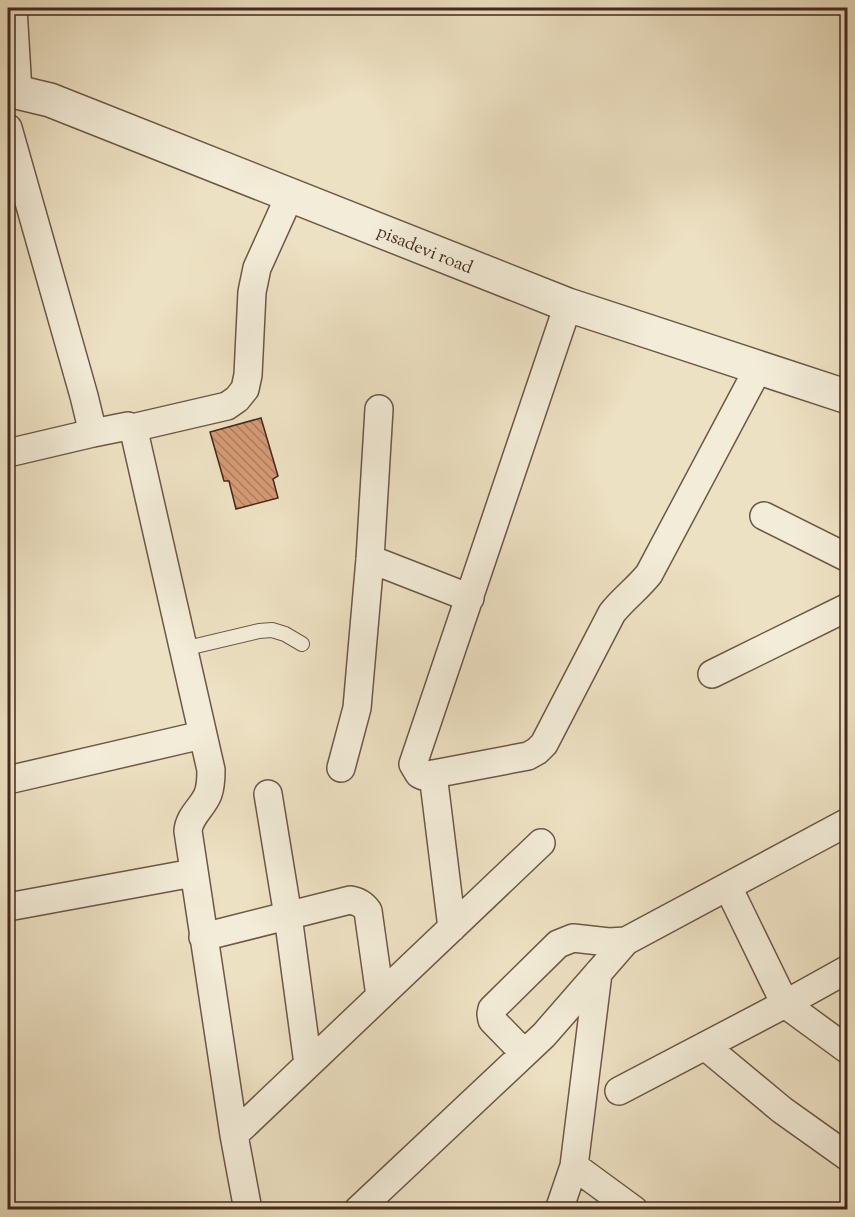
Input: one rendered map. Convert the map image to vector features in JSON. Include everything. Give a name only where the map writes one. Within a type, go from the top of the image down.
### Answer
[{"type":"street","points":[[13,8],[13,91]]},
{"type":"street","name":"pisadevi road","points":[[13,91],[50,100],[568,305],[848,397]]},
{"type":"street","points":[[8,128],[93,433]]},
{"type":"street","points":[[8,453],[227,406],[237,399],[245,389],[248,375],[252,292],[257,268],[290,195]]},
{"type":"street","points":[[568,305],[413,764],[423,776],[528,756],[544,744],[612,613],[649,574],[759,367]]},
{"type":"street","points":[[341,768],[357,708],[370,558],[379,409]]},
{"type":"street","points":[[132,428],[211,770],[208,795],[188,826],[193,873],[234,1135],[248,1209]]},
{"type":"street","points":[[764,516],[848,558]]},
{"type":"street","points":[[370,558],[470,598]]},
{"type":"street","points":[[712,674],[848,607]]},
{"type":"street","points":[[8,780],[202,735]]},
{"type":"street","points":[[434,774],[452,928]]},
{"type":"street","points":[[268,794],[288,916],[308,1064]]},
{"type":"street","points":[[358,1209],[544,1035],[626,941],[848,822]]},
{"type":"street","points":[[234,1135],[541,843]]},
{"type":"street","points":[[8,907],[193,873]]},
{"type":"street","points":[[728,887],[785,1004],[848,1050]]},
{"type":"street","points":[[203,937],[350,900],[360,902],[368,911],[380,996]]},
{"type":"street","points":[[524,1053],[492,1020],[492,1009],[558,944],[573,938],[609,942],[626,941]]},
{"type":"street","points":[[619,1091],[848,969]]},
{"type":"street","points":[[559,1209],[574,1166],[598,973]]},
{"type":"street","points":[[705,1046],[782,1110],[848,1157]]},
{"type":"street","points":[[574,1166],[634,1209]]},
{"type":"lane","points":[[183,649],[272,630],[285,634],[302,644]]},
{"type":"building","points":[[261,418],[278,476],[273,479],[278,498],[236,509],[229,481],[224,481],[210,432]]}]
